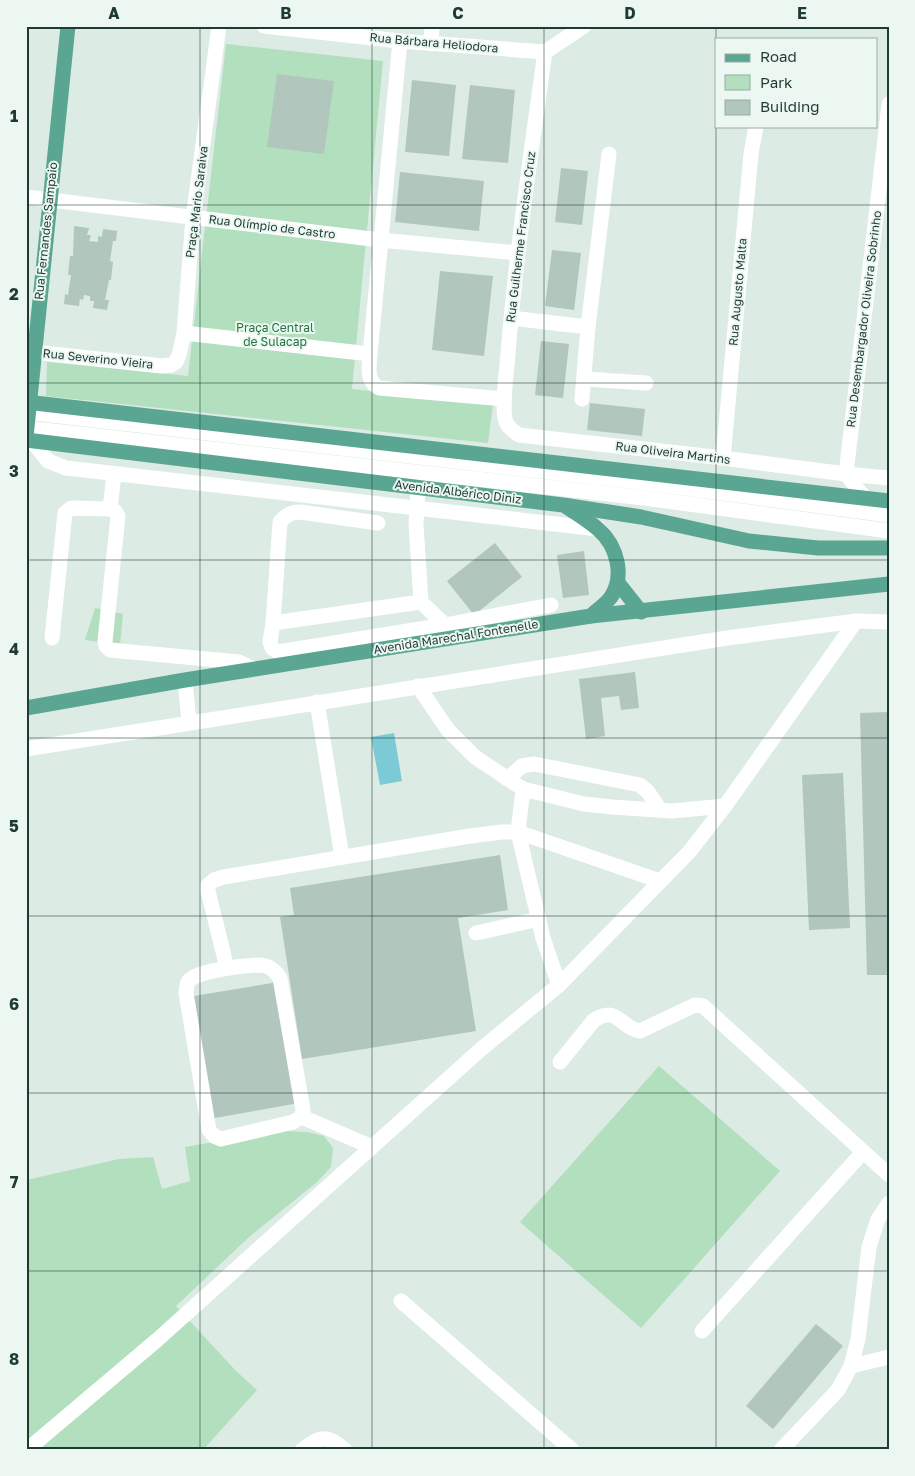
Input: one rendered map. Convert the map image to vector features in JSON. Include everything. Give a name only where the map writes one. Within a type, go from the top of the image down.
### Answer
[{"type":"main road","name":"Rua Fernandes Sampaio","points":[[27,435],[29,379],[34,352],[68,26]]},
{"type":"main road","points":[[28,407],[889,501]]},
{"type":"main road","name":"Avenida Albérico Diniz","points":[[27,435],[418,487],[564,504],[641,517],[749,541],[818,548],[889,548]]},
{"type":"main road","points":[[564,504],[598,529],[607,538],[615,554],[618,583],[610,598],[591,616]]},
{"type":"main road","points":[[618,583],[642,612]]},
{"type":"main road","name":"Avenida Marechal Fontenelle","points":[[26,708],[185,680],[591,616],[889,584]]},
{"type":"street","name":"Praça Mario Saraiva","points":[[162,366],[176,362],[180,355],[184,333],[193,218],[219,26]]},
{"type":"street","name":"Rua Bárbara Heliodora","points":[[264,26],[317,29],[431,44],[545,52]]},
{"type":"street","points":[[431,44],[432,26]]},
{"type":"street","points":[[545,52],[584,26]]},
{"type":"street","points":[[400,41],[368,371],[370,380],[380,388],[504,399]]},
{"type":"street","name":"Rua Guilherme Francisco Cruz","points":[[506,421],[504,399],[511,318],[545,52]]},
{"type":"street","name":"Rua Desembargador Oliveira Sobrinho","points":[[846,474],[889,104]]},
{"type":"street","name":"Rua Augusto Malta","points":[[723,458],[751,154],[756,128]]},
{"type":"street","points":[[582,399],[588,327],[609,154]]},
{"type":"street","name":"Rua Olímpio de Castro","points":[[26,198],[380,240],[518,253]]},
{"type":"street","points":[[511,318],[588,327]]},
{"type":"street","points":[[184,333],[370,354]]},
{"type":"street","name":"Rua Severino Vieira","points":[[34,352],[162,366]]},
{"type":"street","points":[[585,379],[646,384]]},
{"type":"street","points":[[28,407],[654,484],[889,515]]},
{"type":"street","name":"Rua Oliveira Martins","points":[[506,421],[511,429],[520,435],[889,478]]},
{"type":"street","points":[[27,435],[48,461],[66,468],[417,510],[598,529]]},
{"type":"street","points":[[27,435],[644,498],[889,531]]},
{"type":"street","points":[[110,509],[114,474]]},
{"type":"street","points":[[846,474],[864,497]]},
{"type":"street","points":[[418,487],[416,524],[421,602],[444,625]]},
{"type":"street","points":[[52,638],[65,513],[71,508],[110,509],[115,510],[118,516],[106,646],[114,652],[239,662],[254,669]]},
{"type":"street","points":[[378,523],[300,512],[293,512],[285,516],[280,522],[270,642],[272,648],[278,652],[552,605]]},
{"type":"street","points":[[273,623],[421,602]]},
{"type":"street","points":[[26,748],[727,638],[856,621],[889,622]]},
{"type":"street","points":[[27,1450],[157,1340],[480,1050],[559,984],[690,851],[725,806],[856,621]]},
{"type":"street","points":[[185,680],[189,722]]},
{"type":"street","points":[[418,686],[448,730],[475,757],[523,788],[594,805],[672,811],[725,806]]},
{"type":"street","points":[[317,702],[342,857]]},
{"type":"street","points":[[508,779],[522,766],[534,764],[640,785],[648,792],[660,810]]},
{"type":"street","points":[[523,788],[518,832],[543,938],[559,984]]},
{"type":"street","points":[[228,968],[208,891],[208,884],[224,876],[470,836],[518,832],[660,881]]},
{"type":"street","points":[[476,933],[539,919]]},
{"type":"street","points":[[257,965],[267,965],[274,970],[280,978],[303,1110],[302,1117],[293,1122],[221,1139],[214,1136],[209,1130],[186,993],[187,983],[192,978],[228,968],[257,965]]},
{"type":"street","points":[[560,1062],[594,1020],[601,1016],[609,1014],[618,1017],[640,1031],[695,1005],[703,1006],[889,1175]]},
{"type":"street","points":[[302,1117],[372,1147]]},
{"type":"street","points":[[702,1331],[863,1152]]},
{"type":"street","points":[[791,1447],[838,1390],[851,1366],[858,1339],[869,1247],[878,1218],[889,1203]]},
{"type":"street","points":[[401,1300],[572,1450]]},
{"type":"street","points":[[851,1366],[889,1357]]},
{"type":"street","points":[[302,1450],[315,1440],[325,1438],[333,1440],[345,1450]]},
{"type":"green space","name":"Praça Central de Sulacap","points":[[226,44],[383,61],[352,389],[493,404],[488,443],[46,396],[47,362],[188,376]]},
{"type":"green space","points":[[95,608],[123,614],[120,645],[85,640]]},
{"type":"green space","points":[[659,1066],[780,1171],[641,1328],[520,1222]]},
{"type":"green space","points":[[280,1131],[307,1132],[324,1136],[333,1148],[331,1167],[317,1182],[249,1237],[176,1306],[236,1371],[257,1390],[203,1450],[26,1450],[26,1180],[119,1159],[153,1157],[162,1189],[190,1181],[185,1147]]},
{"type":"water","points":[[394,733],[402,781],[380,785],[371,737]]},
{"type":"building","points":[[277,74],[334,81],[324,154],[267,147]]},
{"type":"building","points":[[412,80],[456,85],[449,156],[405,152]]},
{"type":"building","points":[[470,85],[515,90],[508,163],[462,159]]},
{"type":"building","points":[[561,168],[588,171],[582,225],[555,222]]},
{"type":"building","points":[[400,172],[484,181],[479,231],[395,222]]},
{"type":"building","points":[[74,226],[89,228],[87,235],[91,235],[89,241],[98,242],[98,236],[102,237],[103,229],[117,231],[116,241],[113,241],[110,261],[113,262],[111,280],[109,280],[105,300],[109,300],[107,310],[93,308],[94,301],[90,301],[90,296],[84,295],[83,300],[80,299],[79,306],[64,304],[65,294],[68,295],[71,275],[68,275],[70,256],[73,256]]},
{"type":"building","points":[[552,250],[581,253],[574,310],[545,306]]},
{"type":"building","points":[[440,271],[493,276],[484,356],[432,350]]},
{"type":"building","points":[[541,341],[569,344],[563,398],[535,395]]},
{"type":"building","points":[[590,403],[645,409],[642,436],[587,430]]},
{"type":"building","points":[[495,543],[522,577],[474,615],[447,581]]},
{"type":"building","points":[[584,551],[589,595],[563,598],[557,555]]},
{"type":"building","points":[[635,672],[639,708],[621,710],[619,696],[601,698],[605,736],[586,739],[579,679]]},
{"type":"building","points":[[889,712],[889,975],[867,975],[860,713]]},
{"type":"building","points":[[843,773],[850,928],[809,930],[802,775]]},
{"type":"building","points":[[500,855],[508,910],[458,918],[476,1031],[302,1059],[280,917],[294,915],[290,888]]},
{"type":"building","points":[[278,982],[299,1103],[209,1119],[188,997]]},
{"type":"building","points":[[816,1324],[843,1346],[773,1429],[746,1406]]}]
